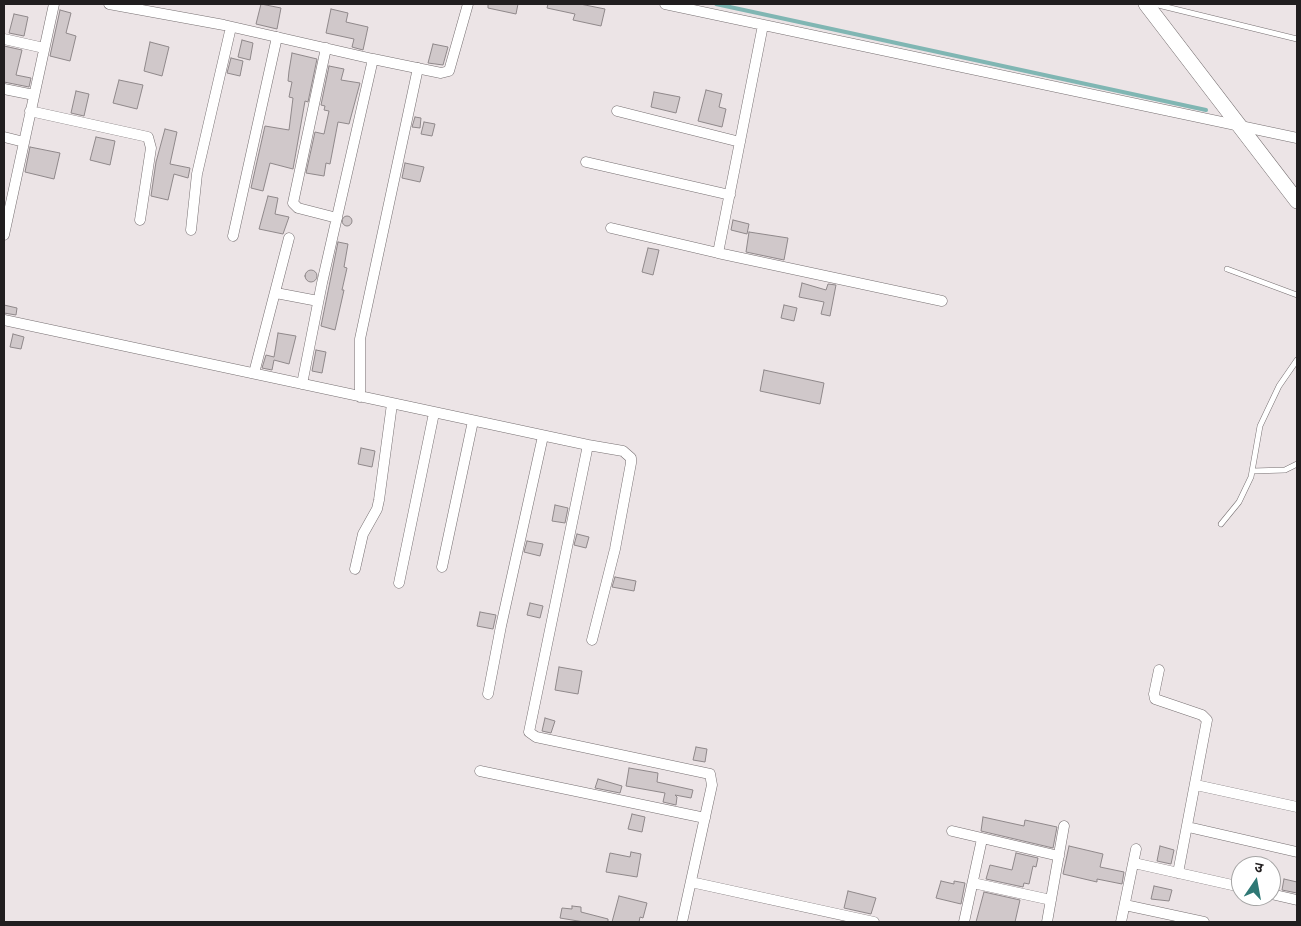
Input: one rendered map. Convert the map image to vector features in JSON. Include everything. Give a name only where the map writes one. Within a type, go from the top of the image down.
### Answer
[{"type":"main road","points":[[1146,4],[1242,126],[1297,201]]},
{"type":"street","points":[[4,235],[54,4]]},
{"type":"street","points":[[109,4],[231,27],[445,73],[451,68],[468,4]]},
{"type":"street","points":[[665,4],[1297,138]]},
{"type":"street","points":[[718,253],[763,25]]},
{"type":"street","points":[[191,230],[197,174],[231,27]]},
{"type":"street","points":[[233,236],[276,37]]},
{"type":"street","points":[[4,39],[44,48]]},
{"type":"street","points":[[326,48],[293,203],[298,208],[336,218]]},
{"type":"street","points":[[302,384],[336,218],[373,59]]},
{"type":"street","points":[[360,396],[360,339],[418,68]]},
{"type":"street","points":[[4,89],[34,95]]},
{"type":"street","points":[[30,111],[148,138],[151,148],[140,220]]},
{"type":"street","points":[[617,111],[740,142]]},
{"type":"street","points":[[4,138],[24,142]]},
{"type":"street","points":[[586,162],[730,195]]},
{"type":"street","points":[[611,228],[942,301]]},
{"type":"street","points":[[254,373],[289,238]]},
{"type":"street","points":[[276,293],[318,301]]},
{"type":"street","points":[[4,320],[434,413],[623,451],[631,458],[631,463],[615,549],[592,640]]},
{"type":"street","points":[[355,569],[363,534],[377,509],[392,404]]},
{"type":"street","points":[[399,583],[434,413]]},
{"type":"street","points":[[442,566],[473,421]]},
{"type":"street","points":[[488,694],[543,436]]},
{"type":"street","points":[[588,444],[529,732],[536,737],[706,772],[712,778],[682,922]]},
{"type":"street","points":[[1158,670],[1154,694],[1155,699],[1202,715],[1207,720],[1178,873]]},
{"type":"street","points":[[480,771],[705,818]]},
{"type":"street","points":[[1196,785],[1297,807]]},
{"type":"street","points":[[1047,922],[1064,826]]},
{"type":"street","points":[[1188,827],[1297,852]]},
{"type":"street","points":[[952,831],[1059,856]]},
{"type":"street","points":[[964,922],[982,839]]},
{"type":"street","points":[[1121,922],[1136,848]]},
{"type":"street","points":[[1134,863],[1231,885]]},
{"type":"street","points":[[691,882],[849,920],[874,922]]},
{"type":"street","points":[[973,883],[1051,900]]},
{"type":"street","points":[[1281,896],[1297,900]]},
{"type":"street","points":[[1125,905],[1204,922]]},
{"type":"lane","points":[[1154,4],[1297,39]]},
{"type":"lane","points":[[1226,269],[1297,295]]},
{"type":"lane","points":[[1221,524],[1239,502],[1253,471],[1260,426],[1279,386],[1297,360]]},
{"type":"lane","points":[[1253,471],[1286,470],[1297,464]]},
{"type":"building","points":[[261,4],[281,8],[277,29],[256,24]]},
{"type":"building","points":[[488,4],[518,4],[516,14],[488,8]]},
{"type":"building","points":[[548,4],[580,4],[605,9],[601,26],[573,20],[575,14],[547,8]]},
{"type":"building","points":[[331,9],[348,13],[346,22],[368,27],[363,50],[352,47],[354,39],[326,33]]},
{"type":"building","points":[[60,10],[71,13],[66,33],[76,36],[70,61],[50,56]]},
{"type":"building","points":[[14,14],[28,17],[24,36],[9,33]]},
{"type":"building","points":[[242,40],[253,43],[250,60],[238,57]]},
{"type":"building","points":[[150,42],[169,47],[162,76],[144,71]]},
{"type":"building","points":[[433,44],[448,47],[443,65],[428,63]]},
{"type":"building","points":[[4,46],[22,50],[16,75],[31,78],[29,87],[4,82]]},
{"type":"building","points":[[292,53],[317,59],[308,102],[305,101],[293,169],[270,163],[263,191],[251,188],[265,126],[289,130],[293,98],[289,97],[292,82],[288,81]]},
{"type":"building","points":[[231,58],[243,61],[240,76],[227,73]]},
{"type":"building","points":[[329,66],[344,69],[341,80],[360,83],[349,124],[338,122],[330,164],[326,163],[324,176],[306,173],[315,132],[324,134],[329,111],[324,110],[325,106],[321,105]]},
{"type":"building","points":[[119,80],[143,85],[137,109],[113,103]]},
{"type":"building","points":[[706,90],[722,94],[719,107],[726,109],[722,127],[698,121]]},
{"type":"building","points":[[76,91],[89,94],[84,116],[71,113]]},
{"type":"building","points":[[654,92],[680,97],[676,113],[651,107]]},
{"type":"building","points":[[415,117],[421,118],[420,128],[412,127]]},
{"type":"building","points":[[424,122],[435,124],[432,136],[421,134]]},
{"type":"building","points":[[165,129],[177,132],[170,164],[190,168],[188,178],[174,174],[168,200],[151,196],[156,162]]},
{"type":"building","points":[[96,137],[115,141],[110,165],[90,160]]},
{"type":"building","points":[[30,147],[60,153],[54,179],[25,172]]},
{"type":"building","points":[[405,163],[424,167],[420,182],[402,178]]},
{"type":"building","points":[[268,196],[278,198],[275,214],[289,217],[283,234],[259,229]]},
{"type":"building","points":[[345,216],[349,216],[352,221],[351,225],[345,226],[342,223],[342,219]]},
{"type":"building","points":[[733,220],[749,224],[747,234],[731,230]]},
{"type":"building","points":[[749,232],[788,238],[784,260],[746,252]]},
{"type":"building","points":[[338,242],[348,244],[344,267],[347,268],[342,290],[344,290],[335,330],[321,326]]},
{"type":"building","points":[[648,248],[659,250],[653,275],[642,272]]},
{"type":"building","points":[[309,270],[313,270],[317,276],[313,282],[309,282],[305,278],[305,274]]},
{"type":"building","points":[[802,283],[826,290],[828,284],[836,285],[830,316],[821,314],[824,302],[799,297]]},
{"type":"building","points":[[4,305],[17,308],[16,315],[4,313]]},
{"type":"building","points":[[784,305],[797,308],[794,321],[781,318]]},
{"type":"building","points":[[278,333],[296,336],[289,364],[274,360],[272,370],[262,368],[266,355],[274,357]]},
{"type":"building","points":[[13,334],[24,337],[21,349],[10,347]]},
{"type":"building","points":[[316,350],[326,352],[322,373],[312,371]]},
{"type":"building","points":[[764,370],[824,383],[820,404],[760,391]]},
{"type":"building","points":[[361,448],[375,451],[372,467],[358,464]]},
{"type":"building","points":[[555,505],[568,508],[565,523],[552,521]]},
{"type":"building","points":[[577,534],[589,537],[586,548],[574,545]]},
{"type":"building","points":[[527,541],[543,544],[540,556],[524,552]]},
{"type":"building","points":[[615,577],[636,581],[634,591],[612,587]]},
{"type":"building","points":[[530,603],[543,606],[540,618],[527,615]]},
{"type":"building","points":[[480,612],[496,615],[493,629],[477,626]]},
{"type":"building","points":[[559,667],[582,671],[578,694],[555,690]]},
{"type":"building","points":[[545,718],[555,721],[551,733],[542,731]]},
{"type":"building","points":[[696,747],[707,749],[705,762],[693,760]]},
{"type":"building","points":[[629,768],[658,773],[657,782],[693,790],[691,798],[675,795],[677,797],[676,805],[663,802],[665,793],[626,786]]},
{"type":"building","points":[[598,779],[622,786],[620,793],[595,788]]},
{"type":"building","points":[[632,814],[645,817],[642,832],[628,829]]},
{"type":"building","points":[[983,817],[1024,826],[1025,820],[1057,827],[1053,848],[981,831]]},
{"type":"building","points":[[1069,846],[1103,854],[1100,867],[1124,872],[1122,884],[1097,879],[1097,882],[1063,874]]},
{"type":"building","points":[[1160,846],[1174,850],[1171,864],[1157,861]]},
{"type":"building","points":[[631,852],[641,854],[637,877],[606,872],[610,853],[630,857]]},
{"type":"building","points":[[1016,853],[1038,858],[1036,867],[1033,866],[1029,884],[1024,883],[1023,887],[986,879],[990,865],[1012,870]]},
{"type":"building","points":[[1284,879],[1297,882],[1297,893],[1282,890]]},
{"type":"building","points":[[941,881],[954,884],[954,881],[965,883],[961,904],[936,898]]},
{"type":"building","points":[[1154,886],[1172,890],[1169,901],[1151,899]]},
{"type":"building","points":[[848,891],[876,898],[871,914],[844,908]]},
{"type":"building","points":[[984,892],[1020,900],[1015,922],[976,922]]},
{"type":"building","points":[[619,896],[647,903],[643,918],[640,917],[639,922],[612,922]]},
{"type":"building","points":[[572,906],[581,907],[581,912],[608,919],[608,922],[584,922],[560,918],[562,908],[572,909]]},
{"type":"waterway","points":[[716,4],[1206,110]]}]
